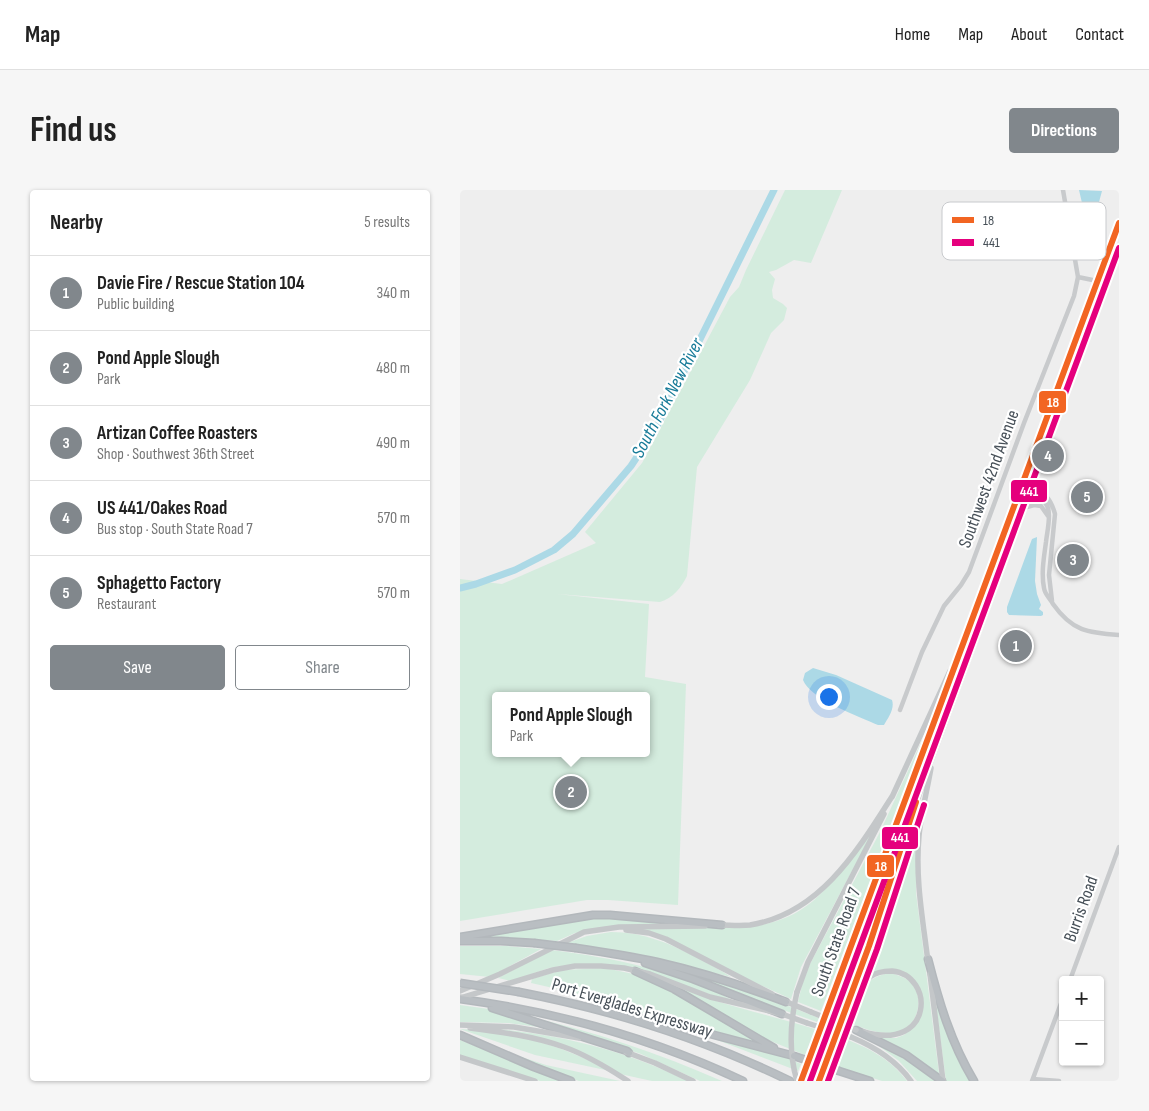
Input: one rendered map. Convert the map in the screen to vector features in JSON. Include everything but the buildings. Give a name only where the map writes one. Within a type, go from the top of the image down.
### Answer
[{"type":"highway","points":[[460,937],[593,915],[722,925]]},
{"type":"highway","points":[[460,941],[534,943],[663,963],[786,1002]]},
{"type":"highway","points":[[576,948],[693,978],[782,1014]]},
{"type":"highway","points":[[928,959],[946,1023],[954,1044],[974,1081]]},
{"type":"highway","points":[[635,971],[674,989],[765,1043],[794,1056]]},
{"type":"highway","name":"Port Everglades Expressway","points":[[460,983],[519,992],[613,1014],[714,1048],[788,1080]]},
{"type":"highway","name":"Port Everglades Expressway","points":[[460,999],[542,1014],[630,1037],[694,1060],[743,1081]]},
{"type":"highway","points":[[477,1001],[480,1004],[629,1053]]},
{"type":"highway","points":[[613,1014],[661,1021],[794,1056],[870,1081]]},
{"type":"highway","points":[[856,1030],[906,1055],[941,1080]]},
{"type":"highway","points":[[461,1035],[571,1081]]},
{"type":"main road","name":"South State Road 7","points":[[1106,258],[1119,223]]},
{"type":"main road","name":"South State Road 7","points":[[819,1081],[869,946],[935,750],[1119,251]]},
{"type":"main road","name":"South State Road 7","points":[[799,1081],[1105,260]]},
{"type":"main road","points":[[1064,373],[1064,384],[1068,390]]},
{"type":"main road","points":[[799,1081],[792,1060],[790,1032],[797,992],[808,962],[863,858],[966,637]]},
{"type":"main road","points":[[935,750],[922,818],[918,884],[941,1080]]},
{"type":"main road","points":[[460,991],[500,974],[572,936],[584,932],[606,928],[740,926],[784,915],[817,894],[850,859],[865,840],[893,796]]},
{"type":"main road","points":[[606,928],[644,932],[666,939],[786,1002],[856,1030],[884,1036],[895,1036],[905,1032],[914,1024],[919,1017],[920,992],[905,975],[898,972],[884,971],[875,974],[862,984],[846,1009]]},
{"type":"main road","points":[[460,999],[541,973],[565,968],[601,966],[635,971],[650,974],[710,997],[782,1014],[851,1037],[873,1047],[892,1060],[911,1081]]},
{"type":"main road","points":[[460,1026],[500,1026],[583,1039],[629,1053],[693,1081]]},
{"type":"main road","points":[[460,1026],[522,1036],[565,1047],[604,1065],[628,1081]]},
{"type":"main road","points":[[460,1057],[535,1081]]},
{"type":"street","points":[[1075,260],[1078,277],[1107,283]]},
{"type":"street","name":"Southwest 42nd Avenue","points":[[900,710],[922,652],[944,606],[969,572],[1024,423],[1074,296],[1078,277]]},
{"type":"street","points":[[1022,486],[1042,492],[1053,505],[1054,514],[1049,575],[1052,602]]},
{"type":"street","points":[[1031,489],[1048,507],[1043,572],[1045,594],[1059,614],[1068,622],[1094,633],[1119,635]]},
{"type":"street","points":[[1024,508],[1034,505],[1041,506],[1046,511],[1048,517]]},
{"type":"street","points":[[1045,554],[1050,564]]},
{"type":"street","name":"Burris Road","points":[[1071,976],[1119,847]]},
{"type":"street","points":[[1058,1081],[1033,1080],[1059,1009]]},
{"type":"green space","points":[[785,190],[842,190],[811,263],[794,260],[769,272],[775,279],[772,290],[773,298],[787,308],[784,320],[771,333],[750,380],[697,467],[687,576],[682,585],[673,595],[660,602],[557,594],[649,604],[645,677],[686,684],[678,905],[587,900],[460,921],[460,579],[502,584],[596,543],[585,532],[642,463],[730,297],[739,287]]},
{"type":"green space","points":[[924,736],[821,1011],[798,1002],[810,964],[880,832]]},
{"type":"green space","points":[[922,801],[916,860],[916,893],[940,1081],[917,1081],[899,1061],[879,1046],[882,1038],[896,1038],[904,1035],[915,1026],[922,994],[916,982],[893,970],[862,980]]},
{"type":"green space","points":[[870,834],[801,967],[791,999],[637,929],[744,927],[773,922],[786,917],[800,910],[821,894]]},
{"type":"green space","points":[[591,917],[680,923],[575,933],[557,941],[491,937],[491,934]]},
{"type":"green space","points":[[611,932],[635,934],[668,944],[700,959],[731,977],[643,956],[567,943],[587,936]]},
{"type":"green space","points":[[460,946],[506,946],[541,949],[490,977],[460,974]]},
{"type":"green space","points":[[551,950],[599,957],[646,967],[692,982],[736,1002],[734,1003],[656,975],[576,964],[549,968],[511,981],[498,978]]},
{"type":"green space","points":[[605,968],[638,975],[670,988],[776,1053],[801,1064],[798,1071],[665,1020],[571,992],[531,983],[532,979],[562,970]]},
{"type":"green space","points":[[891,973],[907,980],[916,991],[918,1007],[913,1022],[900,1031],[881,1033],[848,1022],[858,997],[867,984],[881,975]]},
{"type":"green space","points":[[707,978],[765,997],[819,1018],[817,1022],[755,1000],[706,980]]},
{"type":"green space","points":[[681,988],[730,1005],[815,1029],[805,1055],[761,1037],[680,990]]},
{"type":"green space","points":[[935,997],[951,1042],[971,1081],[946,1081]]},
{"type":"green space","points":[[460,1005],[527,1016],[561,1024],[659,1055],[722,1081],[700,1081],[641,1054],[553,1029],[508,1023],[460,1022]]},
{"type":"green space","points":[[460,1029],[480,1030],[538,1041],[575,1054],[610,1071],[535,1055]]},
{"type":"green space","points":[[497,1029],[571,1040],[595,1046],[642,1061],[688,1081],[652,1081],[620,1074],[593,1058]]},
{"type":"green space","points":[[842,1038],[860,1045],[886,1060],[907,1081],[882,1081],[832,1065]]},
{"type":"green space","points":[[460,1040],[561,1081],[540,1081],[460,1056]]},
{"type":"green space","points":[[500,1050],[546,1065],[620,1081],[579,1081],[531,1065]]},
{"type":"water","points":[[1079,190],[1102,191],[1099,202],[1082,202]]},
{"type":"water","points":[[1037,537],[1035,581],[1041,605],[1039,609],[1043,612],[1043,615],[1009,615],[1007,607],[1032,539]]},
{"type":"water","points":[[813,668],[836,675],[892,700],[892,710],[884,725],[878,725],[848,712],[815,694],[807,687],[803,680],[805,673]]},
{"type":"waterway","name":"South Fork New River","points":[[460,588],[515,570],[554,550],[573,534],[631,466],[656,428],[774,190]]},
{"type":"transit line","name":"18","points":[[1106,258],[1119,223]]},
{"type":"transit line","name":"441","points":[[810,1081],[1119,248]]},
{"type":"transit line","name":"18","points":[[801,1081],[1105,260]]},
{"type":"transit line","name":"18","points":[[819,1081],[869,946],[916,802]]},
{"type":"transit line","name":"441","points":[[828,1081],[877,949],[924,805]]},
{"type":"place","name":"US 441/Oakes Road","points":[[1048,456]]},
{"type":"place","name":"Sphagetto Factory","points":[[1087,497]]},
{"type":"place","name":"Artizan Coffee Roasters","points":[[1073,560]]},
{"type":"place","name":"Davie Fire / Rescue Station 104","points":[[1016,646]]},
{"type":"place","name":"Pond Apple Slough","points":[[571,792]]}]
